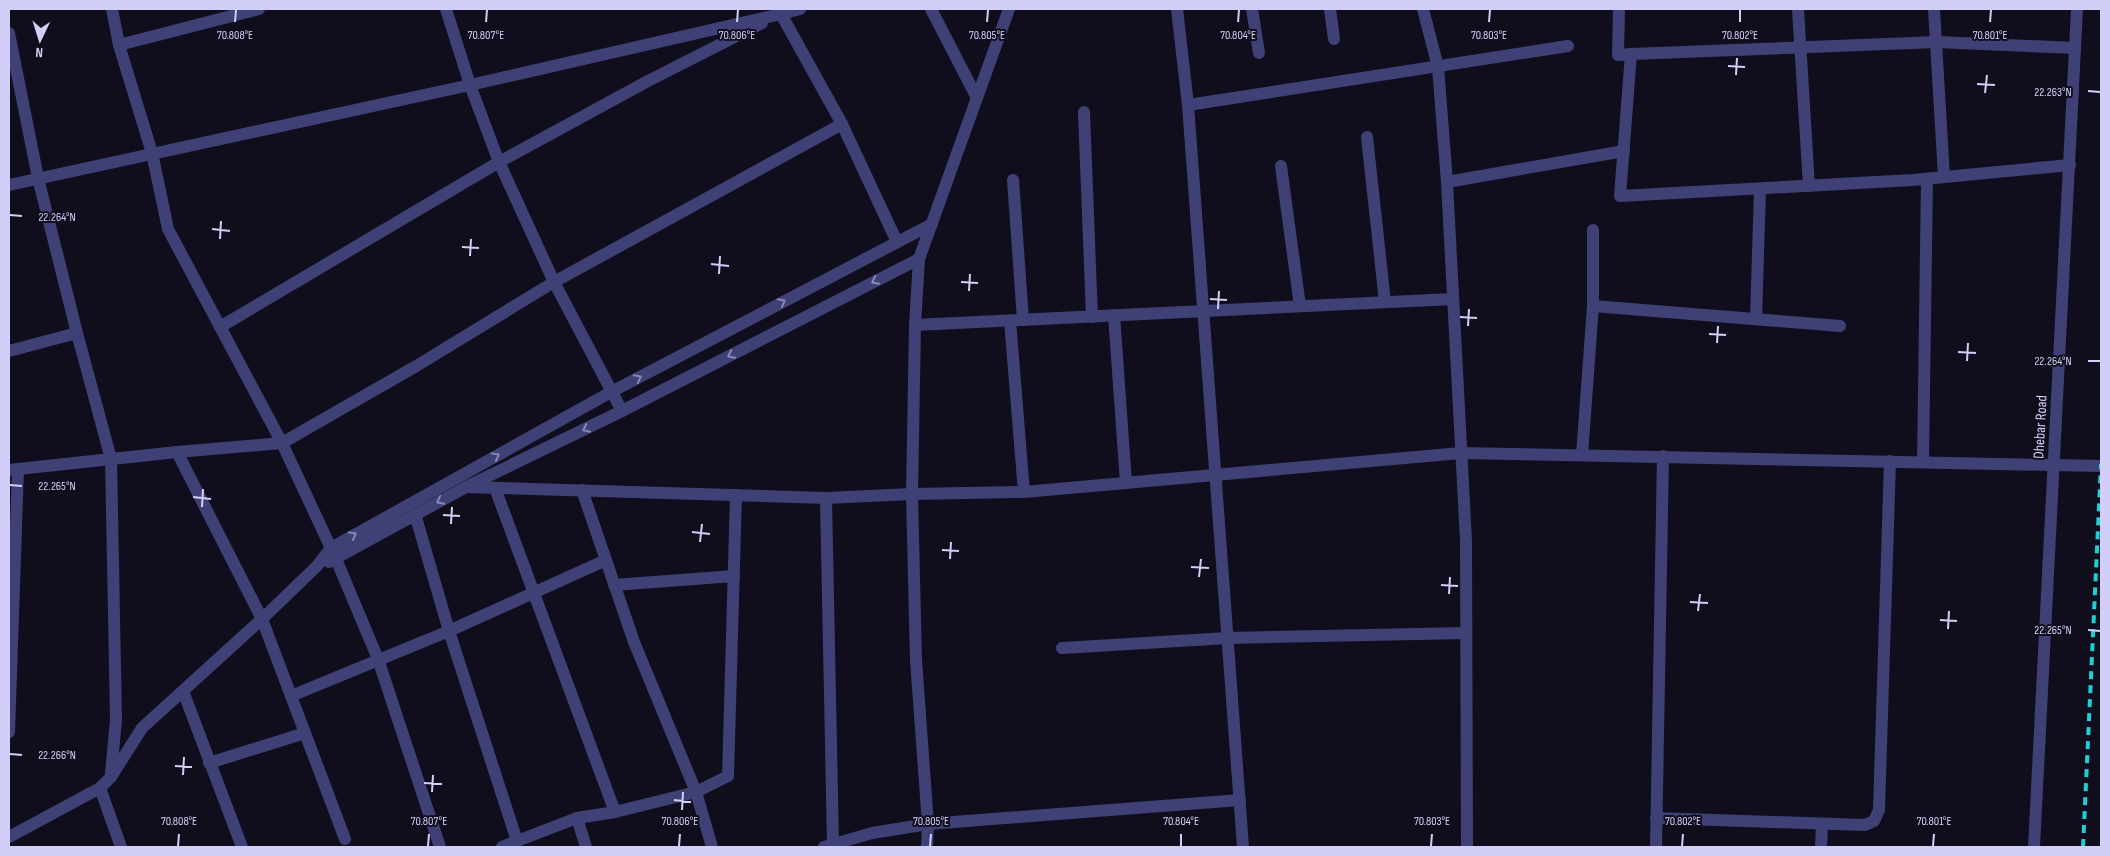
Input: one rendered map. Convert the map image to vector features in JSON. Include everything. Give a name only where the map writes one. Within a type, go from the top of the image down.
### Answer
[{"type":"street","points":[[112,9],[119,45],[152,153],[168,229],[282,443],[333,554],[378,659],[440,847]]},
{"type":"street","points":[[119,45],[259,9]]},
{"type":"street","points":[[446,9],[470,85],[499,162],[554,282],[622,411]]},
{"type":"street","points":[[9,185],[470,85],[780,11],[800,9]]},
{"type":"street","points":[[932,9],[977,98]]},
{"type":"street","points":[[926,847],[928,824],[916,660],[912,494],[915,325],[919,259],[1009,9]]},
{"type":"street","points":[[1177,9],[1188,105],[1217,475],[1243,847]]},
{"type":"street","points":[[1252,9],[1259,53]]},
{"type":"street","points":[[1330,9],[1334,39]]},
{"type":"street","points":[[1423,9],[1438,67],[1454,299],[1466,541],[1467,847]]},
{"type":"street","points":[[1619,9],[1618,55],[1936,42],[2075,48]]},
{"type":"street","points":[[1798,9],[1802,47],[1809,186]]},
{"type":"street","points":[[1934,9],[1944,177]]},
{"type":"street","name":"Dhebar Road","points":[[2034,847],[2077,9]]},
{"type":"street","points":[[780,11],[842,124],[897,242]]},
{"type":"street","points":[[220,327],[499,162],[648,80],[780,11]]},
{"type":"street","points":[[9,33],[38,178],[111,459],[116,720],[111,777]]},
{"type":"street","points":[[1188,105],[1568,46]]},
{"type":"street","points":[[1631,54],[1620,196],[1927,179],[2070,165]]},
{"type":"street","points":[[1084,112],[1092,317]]},
{"type":"street","points":[[9,732],[14,470],[177,452],[282,443],[418,365],[554,282],[842,124]]},
{"type":"street","points":[[1367,137],[1385,302]]},
{"type":"street","points":[[1447,182],[1624,151]]},
{"type":"street","points":[[1281,166],[1300,306]]},
{"type":"street","points":[[1923,462],[1927,179]]},
{"type":"street","points":[[1013,180],[1023,320]]},
{"type":"street","points":[[1756,319],[1760,189]]},
{"type":"street","points":[[9,837],[100,788],[111,777],[142,728],[262,619],[317,566],[333,554],[611,392],[932,224]]},
{"type":"street","points":[[1582,455],[1593,306],[1593,230]]},
{"type":"street","points":[[333,554],[622,411],[919,259]]},
{"type":"street","points":[[915,325],[1454,299]]},
{"type":"street","points":[[1593,306],[1840,326]]},
{"type":"street","points":[[1114,315],[1126,483]]},
{"type":"street","points":[[1010,320],[1024,492]]},
{"type":"street","points":[[9,351],[77,333]]},
{"type":"street","points":[[177,452],[262,619],[345,839]]},
{"type":"street","points":[[466,487],[826,498],[1024,492],[1462,453],[2101,466]]},
{"type":"street","points":[[1656,847],[1663,456]]},
{"type":"street","points":[[1656,818],[1865,825],[1874,821],[1879,810],[1890,461]]},
{"type":"street","points":[[495,488],[615,812]]},
{"type":"street","points":[[582,490],[634,642],[696,792],[712,847]]},
{"type":"street","points":[[502,847],[577,818],[615,812],[696,792],[728,776],[736,495]]},
{"type":"street","points":[[826,498],[828,846],[872,833],[928,824],[1240,800]]},
{"type":"street","points":[[415,514],[448,631],[517,841]]},
{"type":"street","points":[[291,696],[534,594],[606,560]]},
{"type":"street","points":[[614,585],[734,576]]},
{"type":"street","points":[[1062,648],[1228,638],[1466,633]]},
{"type":"street","points":[[183,691],[242,847]]},
{"type":"street","points":[[209,763],[305,733]]},
{"type":"street","points":[[100,788],[121,847]]},
{"type":"street","points":[[577,818],[586,847]]},
{"type":"street","points":[[1821,847],[1822,824]]},
{"type":"railway","points":[[2083,847],[2101,464]]}]
